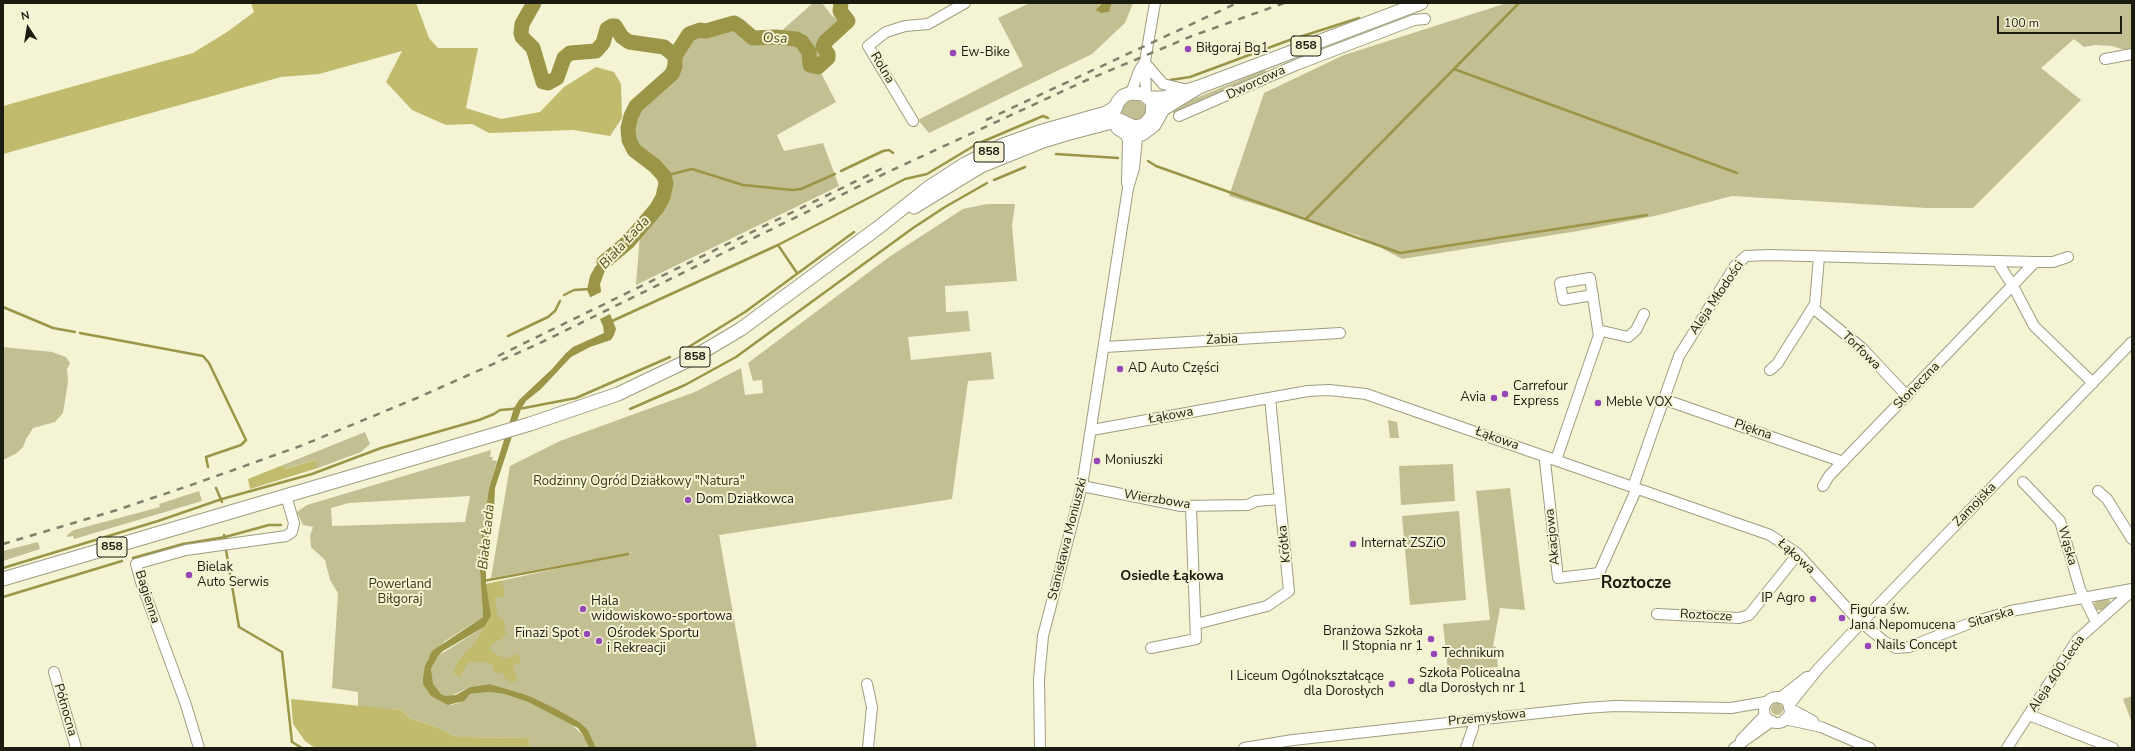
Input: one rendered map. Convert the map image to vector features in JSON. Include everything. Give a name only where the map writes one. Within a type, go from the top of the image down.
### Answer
[{"type":"main road","name":"858","points":[[3,579],[548,419],[635,386],[689,360],[741,329],[879,227],[928,188],[975,158],[1039,132],[1106,113],[1115,115],[1121,98],[1131,93],[1148,97],[1164,98],[1422,3]]},
{"type":"main road","name":"858","points":[[1135,131],[1153,127],[1162,110],[1194,88]]},
{"type":"main road","points":[[1115,115],[1120,120],[1134,127],[1135,131],[1149,121],[1153,114],[1154,106],[1148,97]]},
{"type":"street","name":"Rolna","points":[[913,121],[868,46],[886,32],[905,26],[928,24],[965,3]]},
{"type":"street","points":[[1148,97],[1145,63],[1154,3]]},
{"type":"street","name":"Dworcowa","points":[[1179,116],[1273,75],[1414,20],[1424,19]]},
{"type":"street","points":[[2105,59],[2132,54]]},
{"type":"street","points":[[1267,60],[1273,75]]},
{"type":"street","points":[[1145,63],[1163,84],[1194,88]]},
{"type":"street","points":[[1131,93],[1140,68],[1145,63]]},
{"type":"street","name":"Stanisława Moniuszki","points":[[1040,748],[1039,679],[1043,636],[1082,486],[1092,430],[1128,188],[1126,171],[1128,142],[1135,131]]},
{"type":"street","name":"Aleja Młodości","points":[[1635,488],[1663,399],[1681,352],[1735,266],[1742,259],[1750,255],[2053,262],[2068,257]]},
{"type":"street","points":[[1770,370],[1777,364],[1813,308],[1817,295],[1819,257]]},
{"type":"street","points":[[1999,261],[2001,269],[2013,286],[2034,326],[2093,383]]},
{"type":"street","name":"Słoneczna","points":[[1823,486],[1829,476],[1908,396],[2035,262]]},
{"type":"street","points":[[1551,459],[1598,340],[1598,330],[1592,295]]},
{"type":"street","name":"Torfowa","points":[[1813,308],[1862,348],[1908,396]]},
{"type":"street","points":[[1598,330],[1628,337],[1636,330],[1644,314]]},
{"type":"street","name":"Żabia","points":[[1104,347],[1340,333]]},
{"type":"street","name":"Zamojska","points":[[1789,707],[1818,668],[2132,343]]},
{"type":"street","name":"Łąkowa","points":[[1092,430],[1319,390],[1362,394],[1762,532],[1778,539],[1798,554],[1856,618],[1862,622]]},
{"type":"street","name":"Krótka","points":[[1196,624],[1267,606],[1289,591],[1270,398]]},
{"type":"street","name":"Piękna","points":[[1663,399],[1843,462]]},
{"type":"street","name":"Akacjowa","points":[[1551,459],[1545,461],[1558,578],[1599,573],[1635,488]]},
{"type":"street","name":"Wąska","points":[[2023,482],[2060,521],[2080,589],[2086,598],[2096,622]]},
{"type":"street","name":"Wierzbowa","points":[[1082,486],[1191,507],[1248,505],[1256,501],[1280,499]]},
{"type":"street","points":[[2098,491],[2106,499],[2132,539]]},
{"type":"street","name":"Bagienna","points":[[199,748],[186,705],[141,582],[136,564],[186,550],[286,536],[292,532],[294,524],[286,496]]},
{"type":"street","points":[[1151,648],[1196,639],[1191,507]]},
{"type":"street","name":"Roztocze","points":[[1657,614],[1739,618],[1749,615],[1798,554]]},
{"type":"street","name":"Sitarska","points":[[1862,622],[1887,644],[1893,647],[1903,648],[1973,622],[2011,611],[2132,590]]},
{"type":"street","name":"Aleja 400-lecia","points":[[2007,748],[2071,648],[2096,622],[2132,590]]},
{"type":"street","name":"Zamojska","points":[[1780,698],[1818,668]]},
{"type":"street","name":"Północna","points":[[54,672],[76,748]]},
{"type":"street","points":[[866,684],[872,707],[868,748]]},
{"type":"street","points":[[1767,717],[1766,702],[1774,698],[1780,698],[1789,707],[1821,727],[1870,748]]},
{"type":"street","name":"Przemysłowa","points":[[1244,748],[1293,744],[1473,720],[1615,706],[1731,708],[1766,702]]},
{"type":"street","points":[[1785,719],[1789,707]]},
{"type":"street","name":"Przemysłowa","points":[[1731,708],[1767,717]]},
{"type":"street","points":[[2029,715],[2113,748]]},
{"type":"street","points":[[1767,717],[1778,722],[1785,719],[1821,727]]},
{"type":"street","points":[[1735,747],[1750,729],[1767,717]]},
{"type":"street","points":[[1466,748],[1473,728],[1473,720]]},
{"type":"green space","points":[[813,3],[822,3],[832,16],[846,22],[821,45],[825,59],[819,65],[811,64],[809,49],[805,42],[796,37],[779,33]]},
{"type":"green space","points":[[1030,3],[1102,3],[1098,7],[1098,11],[1101,13],[1110,10],[1112,3],[1133,3],[1125,23],[1092,54],[929,133],[918,120],[1023,66],[998,18]]},
{"type":"green space","points":[[1507,3],[2132,3],[2132,49],[2125,50],[2112,46],[2095,45],[2084,47],[2074,39],[2041,68],[2081,100],[1973,208],[1926,208],[1732,196],[1659,215],[1578,231],[1402,259],[1359,236],[1229,196],[1264,93],[1344,55]]},
{"type":"green space","points":[[727,25],[738,28],[750,37],[750,41],[776,38],[794,40],[799,43],[807,54],[809,67],[819,70],[836,102],[777,135],[784,151],[823,143],[839,186],[636,285],[640,235],[663,208],[671,178],[668,172],[657,161],[637,146],[631,128],[635,116],[678,72],[682,62],[681,51],[691,35],[701,32],[705,37],[708,37],[711,30]]},
{"type":"green space","points":[[1264,70],[1268,72],[1173,113],[1174,107]]},
{"type":"green space","points":[[1131,100],[1140,101],[1146,107],[1145,115],[1138,120],[1133,120],[1121,114],[1124,105]]},
{"type":"green space","name":"Rodzinny Ogród Działkowy \"Natura\"","points":[[987,204],[1015,204],[1012,226],[1017,281],[945,286],[946,312],[968,311],[970,331],[908,337],[911,360],[991,352],[994,379],[968,381],[952,499],[719,535],[757,748],[596,748],[588,730],[527,695],[490,684],[470,687],[449,697],[441,694],[435,688],[431,680],[431,669],[438,656],[484,627],[486,584],[639,551],[491,578],[510,466],[560,441],[695,392],[741,368],[745,395],[763,393],[762,380],[753,381],[748,363],[889,257],[963,209]]},
{"type":"green space","points":[[3,347],[52,352],[66,357],[70,363],[67,369],[68,382],[63,413],[55,422],[33,428],[23,447],[17,453],[3,460]]},
{"type":"green space","points":[[1388,420],[1397,422],[1399,438],[1390,438]]},
{"type":"green space","points":[[365,432],[370,444],[361,452],[318,468],[314,460],[284,469],[283,465]]},
{"type":"green space","name":"Powerland Biłgoraj","points":[[491,450],[490,457],[493,457],[492,460],[497,461],[489,488],[479,555],[483,617],[445,641],[427,660],[431,696],[451,705],[459,703],[470,694],[489,692],[504,694],[528,702],[571,724],[583,735],[589,748],[529,748],[530,738],[456,737],[439,728],[409,718],[401,710],[358,707],[358,692],[332,688],[338,593],[330,580],[325,560],[311,547],[310,536],[313,527],[303,525],[297,512],[307,505]],"holes":[[[470,496],[465,522],[332,526],[331,508],[349,503]]]},
{"type":"green space","points":[[1453,464],[1455,501],[1401,505],[1399,466]]},
{"type":"green space","points":[[1510,488],[1525,610],[1500,608],[1493,646],[1496,647],[1498,667],[1448,670],[1443,624],[1490,620],[1476,491]]},
{"type":"green space","points":[[199,491],[202,501],[74,539],[73,536],[67,537],[67,535],[74,530],[160,507],[159,504]]},
{"type":"green space","points":[[1459,511],[1466,600],[1410,605],[1402,516]]},
{"type":"green space","points":[[38,542],[40,549],[3,561],[3,551]]},
{"type":"green space","points":[[2108,599],[2111,602],[2102,610],[2096,610],[2094,604],[2096,601]]},
{"type":"green space","points":[[2132,696],[2132,723],[2123,699]]},
{"type":"green space","points":[[1777,703],[1781,705],[1783,709],[1781,713],[1777,715],[1773,713],[1771,709],[1773,705]]},
{"type":"shaded area","points":[[251,3],[416,3],[429,38],[438,48],[478,48],[466,108],[501,119],[540,112],[564,87],[596,67],[614,72],[621,84],[622,118],[610,136],[573,130],[489,133],[472,124],[446,125],[412,110],[386,82],[402,51],[319,74],[281,77],[3,154],[3,106],[193,53],[227,32],[254,12]]},
{"type":"shaded area","points":[[315,460],[318,468],[250,489],[248,479],[283,465],[285,469]]},
{"type":"shaded area","points":[[501,581],[505,591],[504,596],[495,598],[498,617],[504,621],[506,633],[502,639],[493,643],[489,649],[499,656],[507,659],[518,653],[521,663],[513,665],[517,681],[511,682],[504,678],[503,673],[494,673],[493,666],[488,662],[470,662],[467,664],[460,677],[455,675],[454,671],[458,661],[475,642],[491,616],[486,584]]},
{"type":"shaded area","points":[[291,699],[401,710],[409,718],[439,728],[456,737],[530,738],[529,748],[315,748],[305,741],[293,724]]},
{"type":"water","points":[[1102,3],[1112,3],[1109,12],[1101,13],[1096,10]]},
{"type":"water","points":[[616,247],[621,252],[607,265],[600,284],[601,291],[616,329],[614,335],[611,340],[590,347],[571,357],[541,389],[526,401],[521,409],[495,488],[494,511],[486,548],[486,584],[491,616],[484,627],[443,651],[438,656],[431,669],[433,684],[441,694],[446,696],[456,695],[470,687],[490,684],[527,695],[556,709],[579,722],[588,730],[596,748],[589,748],[578,728],[528,702],[504,694],[489,692],[470,694],[464,701],[448,705],[431,696],[423,684],[423,678],[425,666],[432,651],[483,617],[479,555],[489,488],[514,408],[519,400],[573,347],[604,333],[603,326],[587,290],[590,276],[595,267]]},
{"type":"pier","points":[[603,291],[612,313],[598,320],[587,299]]},
{"type":"waterway","name":"Biała Łada","points":[[534,3],[522,24],[521,33],[522,37],[533,48],[543,82],[548,83],[557,78],[564,58],[570,53],[596,51],[603,43],[607,29],[612,26],[615,26],[622,37],[629,42],[664,47],[675,56],[675,66],[672,74],[636,106],[631,116],[628,128],[629,140],[634,150],[655,166],[664,176],[666,183],[663,197],[657,208],[628,242],[604,262]]},
{"type":"waterway","name":"Osa","points":[[675,56],[689,34],[700,30],[706,31],[734,23],[753,38],[776,37],[796,39],[802,42],[809,52],[810,65],[818,67],[828,58],[828,54],[823,47],[825,42],[848,21],[840,11],[841,3]]},
{"type":"waterway","points":[[1306,219],[1519,3]]},
{"type":"waterway","points":[[1170,80],[1190,77],[1287,41],[1359,18]]},
{"type":"waterway","points":[[1454,69],[1737,173]]},
{"type":"waterway","points":[[610,322],[778,245],[905,179],[927,174],[977,144],[1043,116],[1048,118]]},
{"type":"waterway","points":[[841,171],[883,151],[889,150],[893,153]]},
{"type":"waterway","points":[[1056,154],[1118,158]]},
{"type":"waterway","points":[[1148,161],[1156,166],[1400,253],[1647,215]]},
{"type":"waterway","points":[[994,180],[1025,167]]},
{"type":"waterway","points":[[664,176],[692,169],[743,185],[793,190],[801,189],[835,174]]},
{"type":"waterway","points":[[630,409],[685,385],[736,357],[913,228],[945,207],[987,183]]},
{"type":"waterway","points":[[687,348],[745,312],[854,232]]},
{"type":"waterway","points":[[778,245],[797,273]]},
{"type":"waterway","points":[[564,295],[574,290],[590,289]]},
{"type":"waterway","points":[[508,336],[548,317],[555,311],[560,301]]},
{"type":"waterway","points":[[3,307],[53,328],[75,332]]},
{"type":"waterway","points":[[80,333],[203,356],[209,363],[246,440],[241,445],[206,457],[208,467]]},
{"type":"waterway","points":[[3,568],[158,521],[222,499],[312,474],[381,448],[479,420],[500,410],[524,408],[576,398],[670,357]]},
{"type":"waterway","points":[[216,488],[222,502]]},
{"type":"waterway","points":[[133,558],[183,544],[225,537],[269,525],[281,525]]},
{"type":"waterway","points":[[224,535],[225,539]]},
{"type":"waterway","points":[[226,550],[239,627],[282,652],[292,742],[302,748]]},
{"type":"waterway","points":[[483,581],[628,554]]},
{"type":"waterway","points":[[3,597],[122,561]]},
{"type":"railway","points":[[986,120],[1237,3]]},
{"type":"railway","points":[[3,544],[117,510],[197,483],[303,445],[417,398],[538,344],[888,172],[1087,80],[1192,36],[1284,3]]},
{"type":"railway","points":[[498,356],[885,167]]},
{"type":"place","name":"Biłgoraj Bg1","points":[[1188,49]]},
{"type":"place","name":"Ew-Bike","points":[[953,53]]},
{"type":"place","name":"AD Auto Części","points":[[1120,369]]},
{"type":"place","name":"Carrefour Express","points":[[1505,394]]},
{"type":"place","name":"Avia","points":[[1494,398]]},
{"type":"place","name":"Meble VOX","points":[[1598,403]]},
{"type":"place","name":"Moniuszki","points":[[1097,461]]},
{"type":"place","name":"Dom Działkowca","points":[[688,500]]},
{"type":"place","name":"Internat ZSZiO","points":[[1353,544]]},
{"type":"place","name":"Bielak Auto Serwis","points":[[189,575]]},
{"type":"place","name":"IP Agro","points":[[1813,599]]},
{"type":"place","name":"Hala widowiskowo-sportowa","points":[[583,609]]},
{"type":"place","name":"Figura św. Jana Nepomucena","points":[[1842,618]]},
{"type":"place","name":"Finazi Spot","points":[[587,634]]},
{"type":"place","name":"Branżowa Szkoła II Stopnia nr 1","points":[[1431,639]]},
{"type":"place","name":"Ośrodek Sportu i Rekreacji","points":[[599,641]]},
{"type":"place","name":"Nails Concept","points":[[1868,646]]},
{"type":"place","name":"Technikum","points":[[1434,654]]},
{"type":"place","name":"Szkoła Policealna dla Dorosłych nr 1","points":[[1411,681]]},
{"type":"place","name":"I Liceum Ogólnokształcące dla Dorosłych","points":[[1392,684]]},
{"type":"district","name":"Osiedle Łąkowa","points":[[1172,577]]},
{"type":"district","name":"Roztocze","points":[[1636,584]]}]
